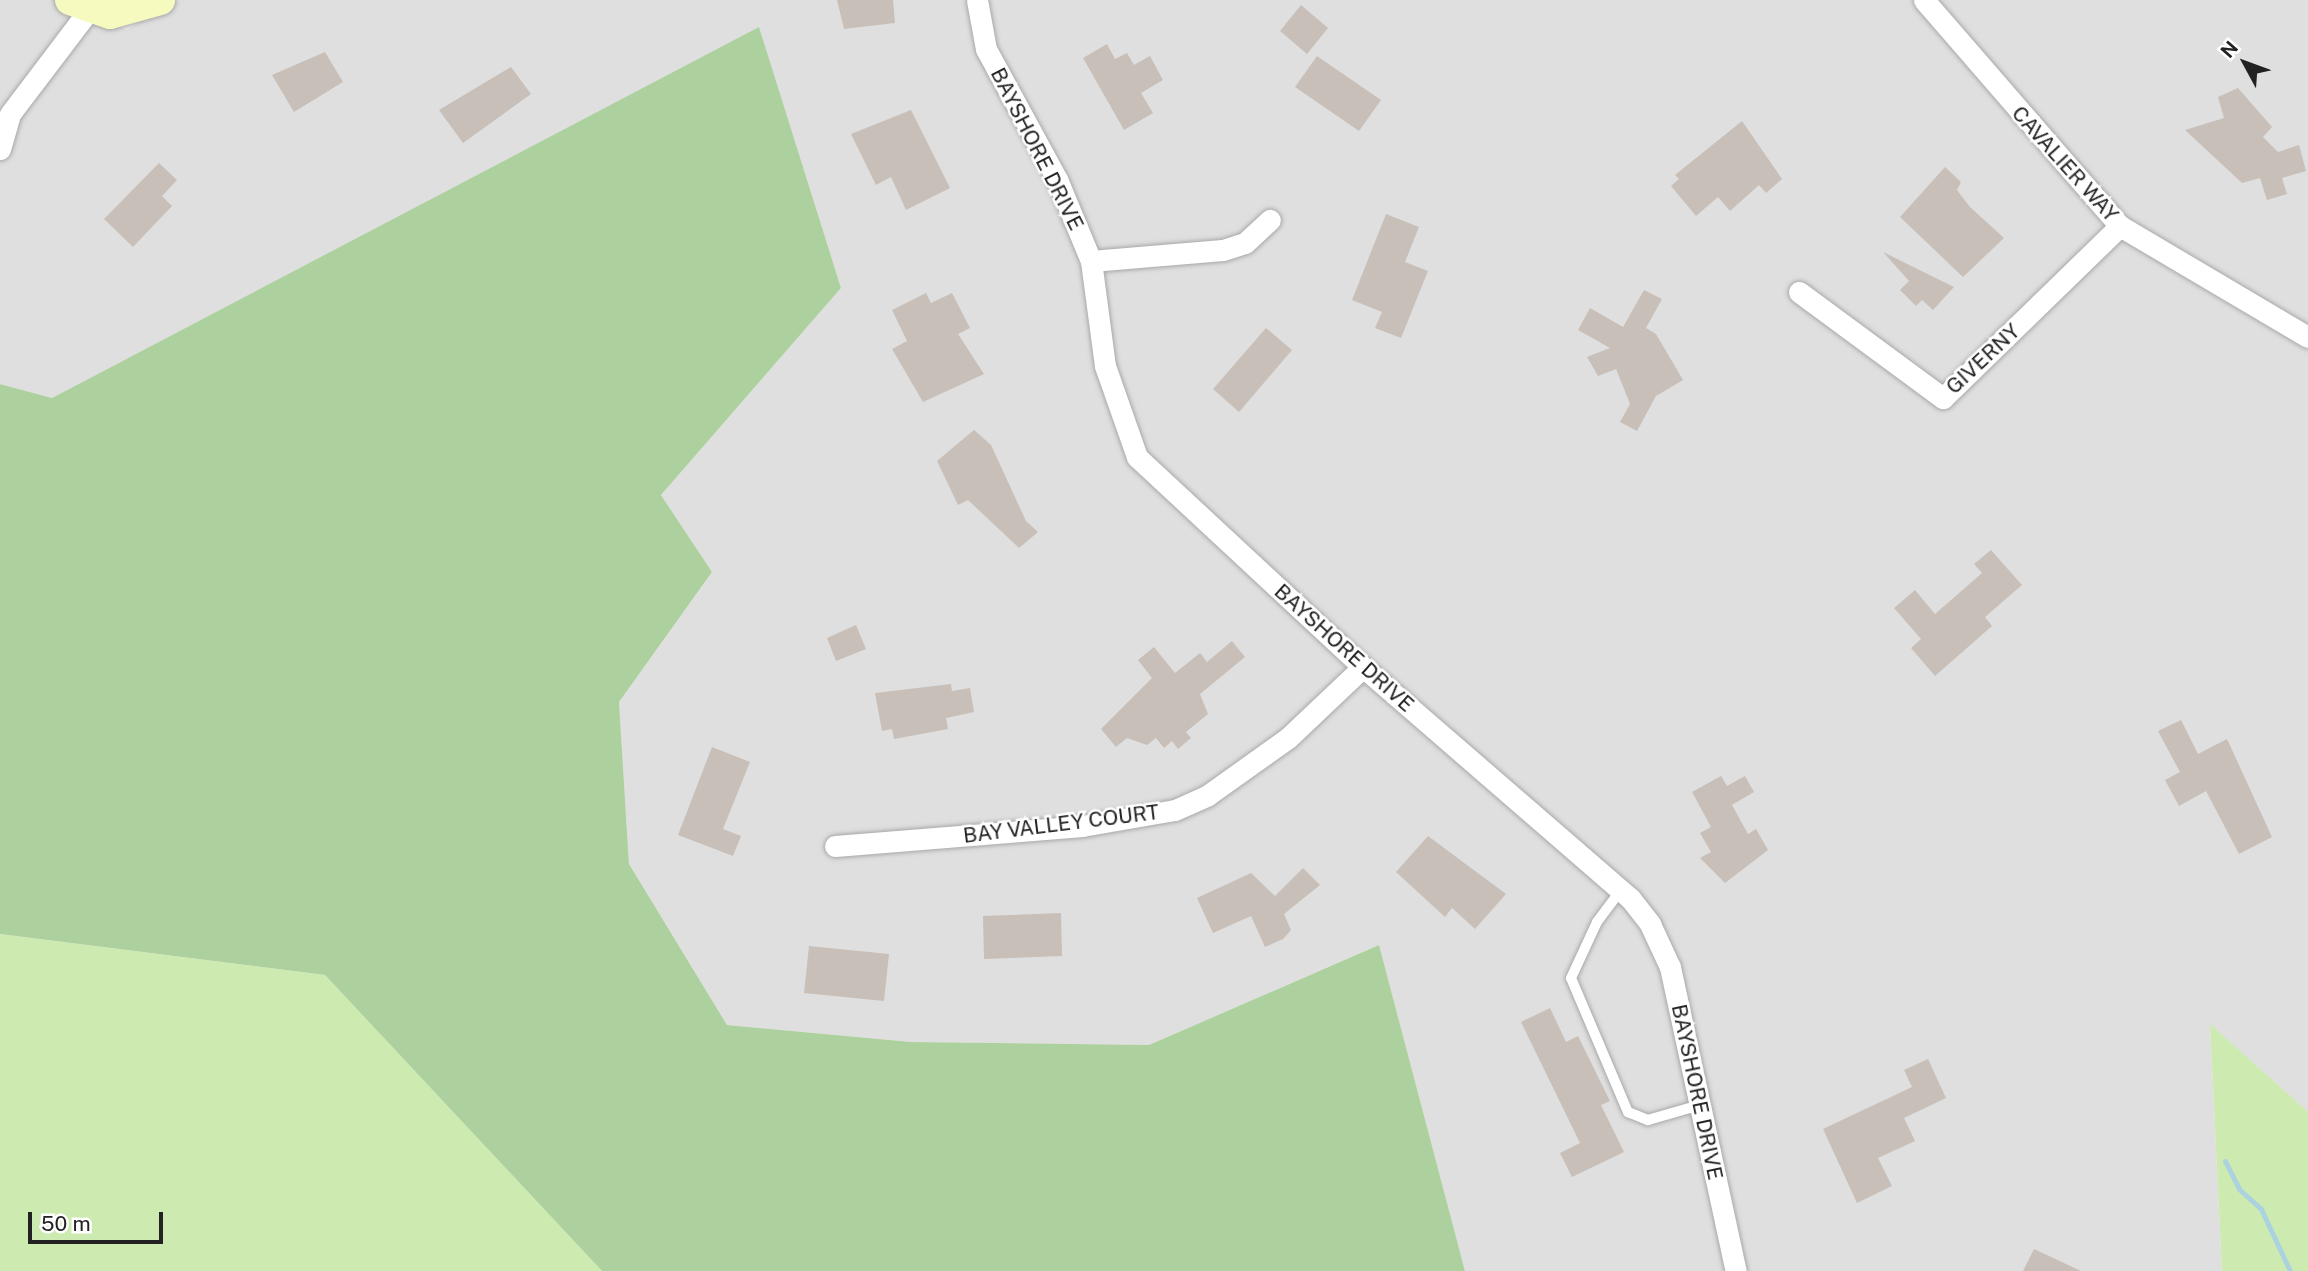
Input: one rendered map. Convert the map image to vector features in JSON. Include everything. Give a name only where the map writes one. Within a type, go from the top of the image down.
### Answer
[{"type":"street","points":[[0,149],[10,114],[79,5],[133,11],[160,0]]},
{"type":"street","name":"BAYSHORE DRIVE","points":[[978,0],[986,49],[1057,179],[1091,261],[1105,366],[1137,457],[1363,667],[1621,890],[1650,923],[1670,967],[1736,1271]]},
{"type":"street","name":"CAVALIER WAY","points":[[1924,0],[2120,226],[2308,337]]},
{"type":"street","points":[[1091,261],[1223,250],[1245,243],[1270,220]]},
{"type":"street","name":"GIVERNY","points":[[1799,292],[1943,398],[2120,226]]},
{"type":"street","name":"BAY VALLEY COURT","points":[[835,846],[1082,826],[1175,810],[1208,795],[1288,738],[1363,667]]},
{"type":"lane","points":[[1621,890],[1597,922],[1571,978],[1628,1112],[1648,1120],[1700,1105]]},
{"type":"shaded area","points":[[0,0],[63,0],[126,30],[179,0],[2308,0],[2308,1112],[2210,1025],[2222,1271],[1465,1271],[1379,945],[1149,1045],[911,1042],[727,1025],[629,864],[619,702],[712,572],[661,495],[841,288],[759,28],[52,398],[0,384]]},
{"type":"green space","points":[[759,27],[841,288],[661,495],[712,572],[619,702],[629,864],[727,1025],[911,1042],[1149,1045],[1379,945],[1465,1271],[602,1271],[325,975],[0,934],[0,384],[52,398]]},
{"type":"green space","points":[[0,934],[325,975],[602,1271],[0,1271]]},
{"type":"green space","points":[[2210,1024],[2308,1112],[2308,1271],[2222,1271]]},
{"type":"building","points":[[837,0],[893,0],[895,23],[844,29]]},
{"type":"building","points":[[1301,5],[1328,28],[1307,54],[1280,31]]},
{"type":"building","points":[[1107,44],[1115,59],[1127,53],[1134,65],[1150,56],[1163,80],[1141,93],[1153,113],[1124,130],[1083,58]]},
{"type":"building","points":[[325,52],[343,82],[294,112],[272,75]]},
{"type":"building","points":[[1317,56],[1381,100],[1359,131],[1295,87]]},
{"type":"building","points":[[511,67],[531,94],[463,143],[439,110]]},
{"type":"building","points":[[2238,88],[2272,127],[2263,137],[2278,152],[2299,145],[2306,171],[2282,178],[2287,194],[2267,200],[2260,178],[2242,183],[2185,130],[2224,118],[2218,97]]},
{"type":"building","points":[[911,110],[950,188],[906,210],[891,177],[876,185],[851,134]]},
{"type":"building","points":[[1742,121],[1782,179],[1766,193],[1759,185],[1730,211],[1718,197],[1696,216],[1671,186],[1679,179],[1675,175]]},
{"type":"building","points":[[159,163],[177,180],[162,196],[172,206],[133,247],[104,219]]},
{"type":"building","points":[[1945,167],[1961,182],[1957,190],[1970,207],[2004,238],[1963,277],[1900,217]]},
{"type":"building","points":[[1386,214],[1419,227],[1405,262],[1428,271],[1401,338],[1375,328],[1382,312],[1352,300]]},
{"type":"building","points":[[1883,252],[1954,287],[1933,310],[1922,300],[1916,306],[1900,290],[1909,281]]},
{"type":"building","points":[[1644,290],[1662,299],[1646,328],[1656,334],[1683,380],[1656,396],[1637,431],[1620,422],[1630,404],[1616,369],[1598,376],[1587,357],[1610,348],[1578,330],[1590,308],[1623,327]]},
{"type":"building","points":[[926,293],[931,303],[952,293],[970,328],[958,334],[984,374],[923,402],[892,349],[907,341],[892,310]]},
{"type":"building","points":[[1266,328],[1292,350],[1239,412],[1213,389]]},
{"type":"building","points":[[974,430],[991,445],[1026,521],[1038,532],[1019,548],[968,500],[958,505],[937,461]]},
{"type":"building","points":[[1991,550],[2022,585],[1985,617],[1992,626],[1935,676],[1911,648],[1921,639],[1894,608],[1915,590],[1935,614],[1982,573],[1974,564]]},
{"type":"building","points":[[856,625],[866,649],[836,661],[827,638]]},
{"type":"building","points":[[1232,641],[1245,657],[1200,694],[1208,714],[1186,732],[1191,738],[1178,749],[1172,741],[1164,748],[1156,738],[1147,745],[1127,738],[1116,747],[1101,729],[1152,678],[1138,660],[1154,647],[1175,673],[1200,653],[1207,662]]},
{"type":"building","points":[[951,684],[952,691],[970,688],[974,712],[946,718],[948,729],[894,739],[892,729],[882,731],[875,693]]},
{"type":"building","points":[[2181,720],[2198,754],[2227,739],[2272,837],[2239,854],[2206,791],[2179,806],[2165,780],[2180,772],[2158,731]]},
{"type":"building","points":[[712,747],[750,762],[723,829],[741,836],[733,856],[678,835]]},
{"type":"building","points":[[1721,776],[1727,786],[1745,776],[1754,792],[1732,805],[1748,834],[1756,829],[1768,850],[1725,883],[1700,858],[1711,852],[1700,833],[1711,827],[1692,792]]},
{"type":"building","points":[[1428,836],[1506,894],[1475,929],[1452,908],[1445,917],[1396,872]]},
{"type":"building","points":[[1303,868],[1320,885],[1284,914],[1291,930],[1283,939],[1265,947],[1251,916],[1213,933],[1197,898],[1251,873],[1275,896]]},
{"type":"building","points":[[1061,913],[1062,956],[984,959],[983,916]]},
{"type":"building","points":[[809,946],[889,954],[884,1001],[804,993]]},
{"type":"building","points":[[1550,1008],[1566,1042],[1578,1036],[1610,1101],[1601,1105],[1624,1152],[1572,1177],[1560,1153],[1580,1143],[1521,1022]]},
{"type":"building","points":[[1928,1059],[1946,1098],[1904,1118],[1915,1141],[1878,1158],[1892,1186],[1857,1203],[1823,1129],[1912,1087],[1904,1070]]},
{"type":"building","points":[[2034,1249],[2081,1271],[2023,1271]]},
{"type":"waterway","points":[[2225,1161],[2239,1189],[2261,1209],[2290,1271]]}]
